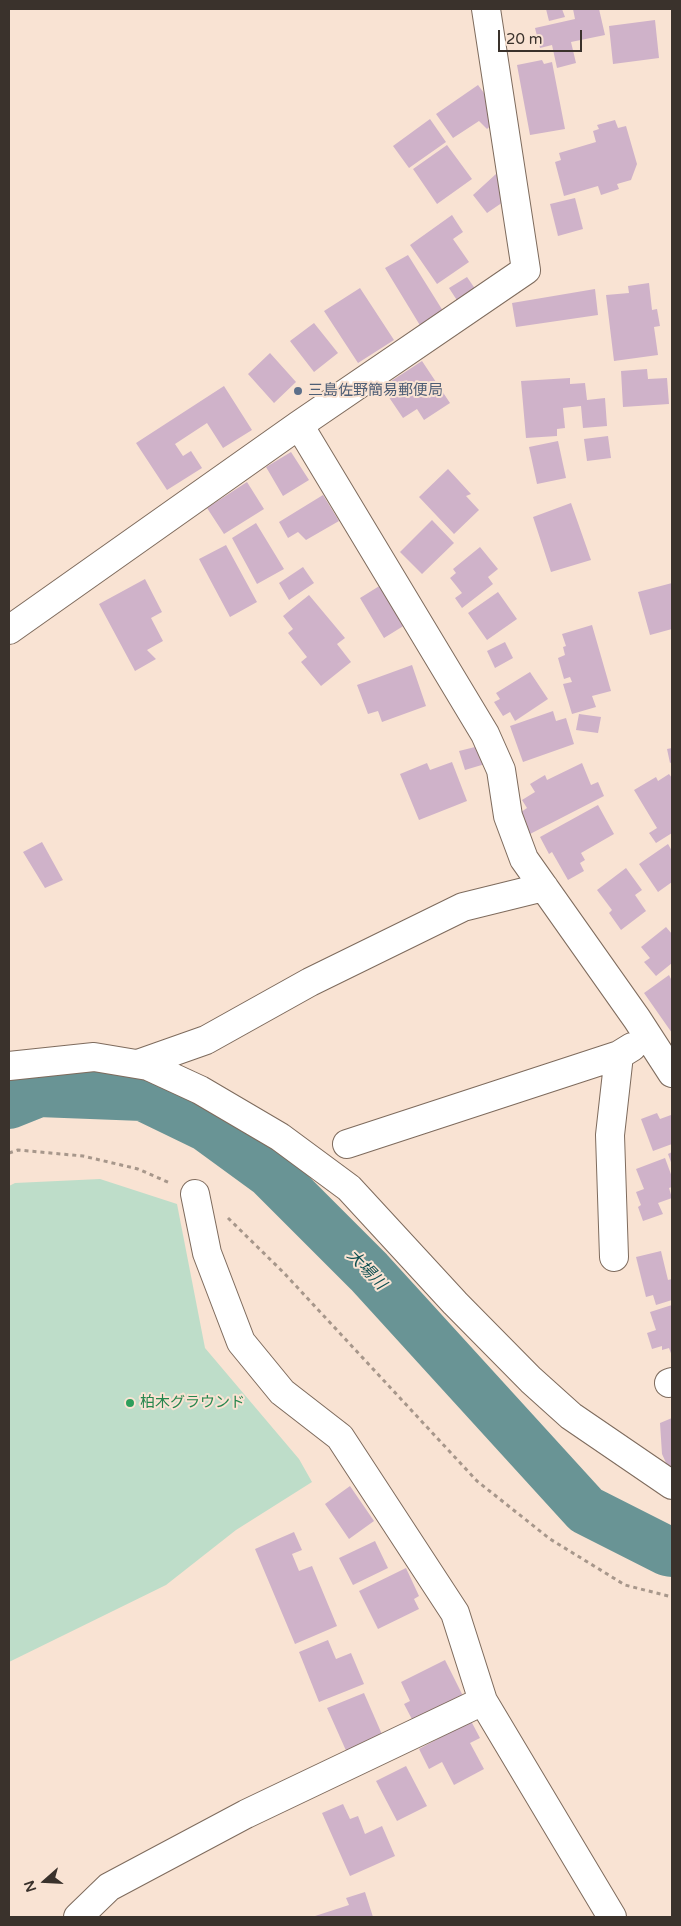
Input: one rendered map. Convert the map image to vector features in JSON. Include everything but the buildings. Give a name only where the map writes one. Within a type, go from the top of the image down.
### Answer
[{"type":"street","points":[[9,630],[299,424],[526,270],[486,9]]},
{"type":"street","points":[[299,424],[485,734],[501,770],[508,816],[524,858],[672,1073]]},
{"type":"street","points":[[138,1064],[206,1040],[310,982],[463,907],[544,887]]},
{"type":"street","points":[[347,1144],[619,1055],[648,1037]]},
{"type":"street","points":[[614,1257],[610,1135],[619,1055]]},
{"type":"street","points":[[9,1066],[94,1057],[148,1066],[200,1090],[280,1137],[349,1188],[455,1303],[531,1380],[571,1416],[672,1485]]},
{"type":"street","points":[[195,1194],[206,1254],[240,1342],[282,1392],[340,1437],[455,1613],[483,1701],[612,1917]]},
{"type":"street","points":[[78,1917],[108,1886],[246,1814],[483,1701]]},
{"type":"path","points":[[9,1153],[18,1150],[92,1158],[138,1169],[195,1194],[233,1222],[284,1272],[477,1481],[550,1539],[625,1586],[672,1597]]},
{"type":"green space","name":"柏木グラウンド","points":[[100,1179],[177,1204],[205,1348],[299,1459],[312,1482],[236,1530],[166,1585],[9,1662],[9,1186],[15,1183]]},
{"type":"waterway","name":"大場川","points":[[9,1104],[39,1092],[143,1096],[207,1127],[270,1173],[369,1272],[586,1510],[672,1552]]},
{"type":"place","name":"三島佐野簡易郵便局","points":[[298,391]]},
{"type":"place","name":"柏木グラウンド","points":[[130,1403]]}]
